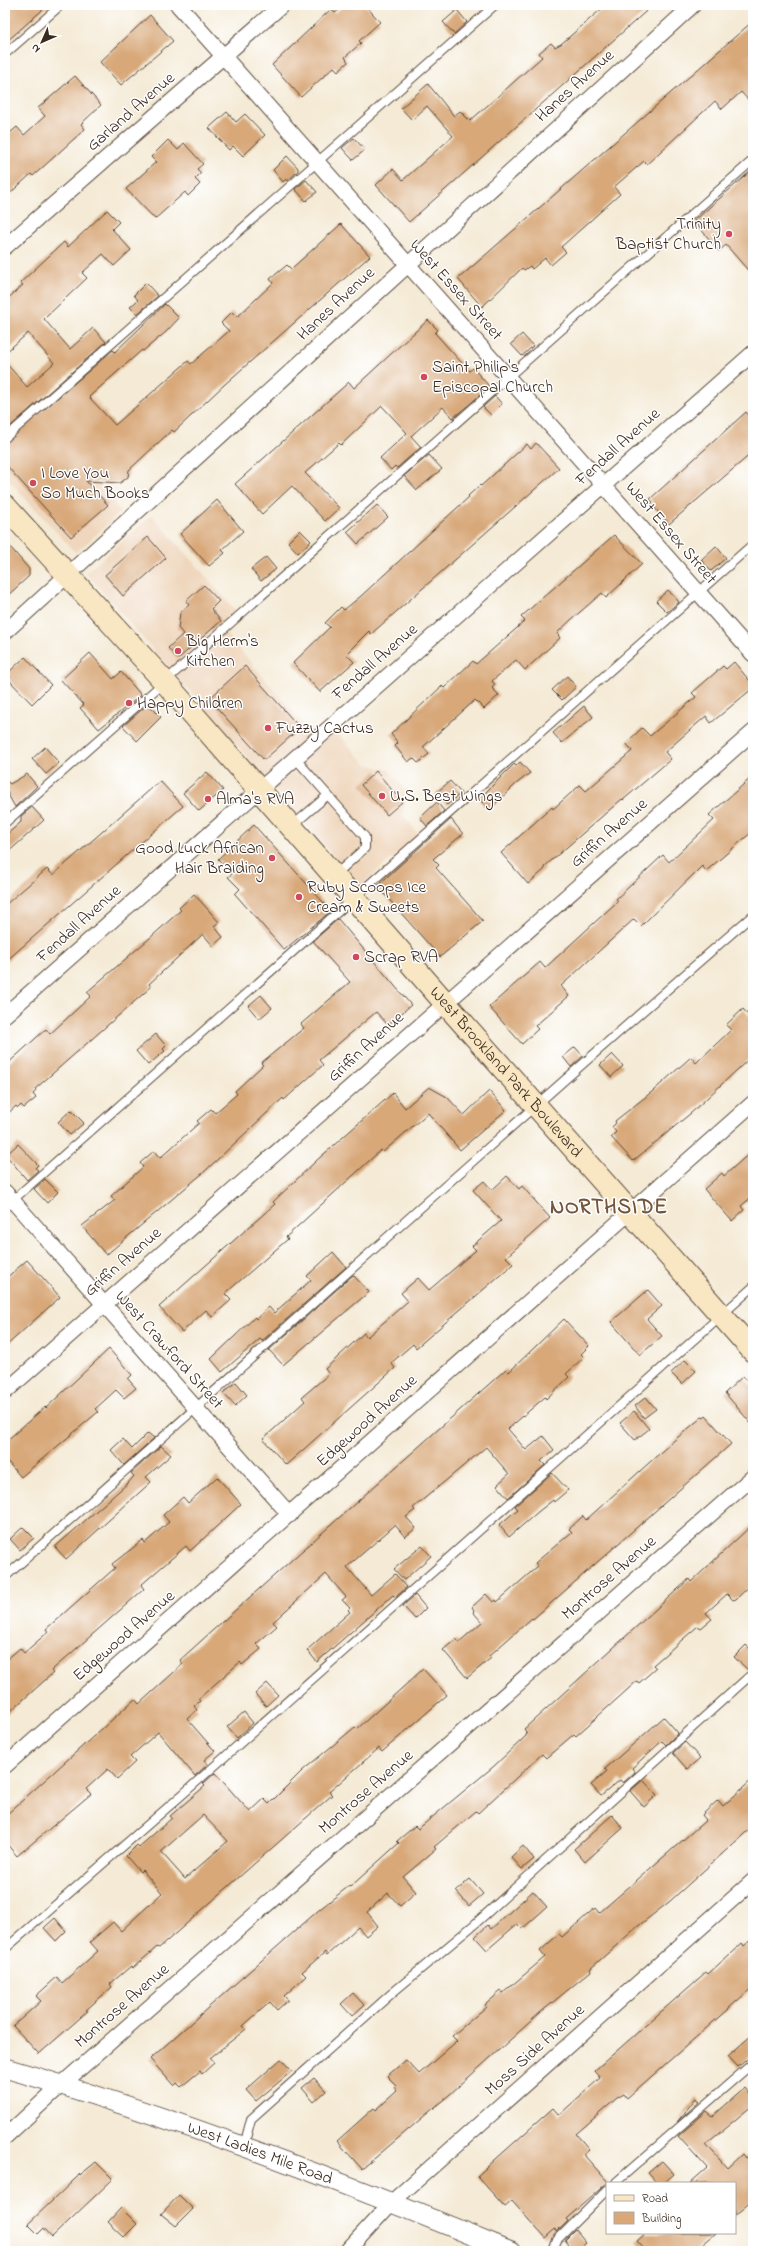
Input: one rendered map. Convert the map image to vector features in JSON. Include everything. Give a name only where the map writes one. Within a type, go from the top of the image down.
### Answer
[{"type":"main road","name":"West Brookland Park Boulevard","points":[[5,506],[164,681],[444,1003],[753,1351]]},
{"type":"street","name":"West Essex Street","points":[[178,5],[753,654]]},
{"type":"street","name":"Garland Avenue","points":[[5,247],[282,5]]},
{"type":"street","name":"Hanes Avenue","points":[[5,632],[68,577],[408,264],[693,5]]},
{"type":"street","name":"Fendall Avenue","points":[[5,1015],[753,353]]},
{"type":"street","name":"Griffin Avenue","points":[[5,1392],[444,1003],[753,732]]},
{"type":"street","name":"Edgewood Avenue","points":[[5,1766],[753,1104]]},
{"type":"street","name":"West Crawford Street","points":[[7,1200],[196,1407],[290,1515]]},
{"type":"street","name":"Montrose Avenue","points":[[5,2137],[61,2085],[753,1477]]},
{"type":"street","name":"Moss Side Avenue","points":[[347,2251],[392,2202],[753,1881]]},
{"type":"street","name":"West Ladies Mile Road","points":[[5,2068],[61,2085],[244,2146],[392,2202],[511,2251]]},
{"type":"lane","points":[[5,54],[61,5]]},
{"type":"lane","points":[[5,438],[495,5]]},
{"type":"lane","points":[[5,823],[753,160]]},
{"type":"lane","points":[[7,1200],[353,899],[753,544]]},
{"type":"lane","points":[[295,758],[365,837],[365,848],[334,876]]},
{"type":"lane","points":[[291,827],[328,795]]},
{"type":"lane","points":[[5,1577],[451,1182],[535,1104],[753,915]]},
{"type":"lane","points":[[5,1949],[189,1788],[753,1287]]},
{"type":"lane","points":[[244,2146],[250,2119],[391,1994],[476,1923],[753,1673]]},
{"type":"lane","points":[[616,2182],[753,2063]]},
{"type":"lane","points":[[553,2251],[557,2240],[606,2191]]},
{"type":"shaded area","points":[[5,5],[56,5],[5,50]]},
{"type":"shaded area","points":[[5,355],[46,406],[78,379],[108,413],[70,450],[121,512],[76,553],[5,476]]},
{"type":"shaded area","points":[[152,515],[237,612],[228,636],[321,744],[334,730],[366,764],[389,770],[409,794],[402,814],[419,835],[360,886],[86,573]]},
{"type":"building","points":[[5,5],[48,5],[5,43]]},
{"type":"building","points":[[345,5],[365,5],[380,22],[359,41],[361,43],[345,57],[348,62],[338,71],[334,67],[301,97],[272,65],[331,9],[335,13]]},
{"type":"building","points":[[606,5],[653,5],[409,222],[376,185],[393,169],[403,180],[453,136],[427,106],[412,120],[401,108],[428,84],[454,116],[460,111],[470,121],[542,57],[539,53],[551,43],[555,47],[561,44]]},
{"type":"building","points":[[457,10],[467,22],[454,34],[443,22]]},
{"type":"building","points":[[150,15],[173,41],[121,85],[100,62]]},
{"type":"building","points":[[753,21],[753,105],[741,92],[722,109],[715,101],[647,164],[644,161],[614,187],[620,194],[561,247],[566,252],[551,265],[545,258],[532,269],[530,266],[524,270],[522,268],[482,307],[458,279]]},
{"type":"building","points":[[75,76],[101,105],[81,124],[85,129],[33,176],[31,174],[5,198],[5,137],[17,127],[24,135],[45,116],[38,108]]},
{"type":"building","points":[[227,112],[236,122],[245,114],[265,135],[243,156],[233,146],[229,150],[209,128]]},
{"type":"building","points":[[354,138],[365,150],[353,160],[342,148]]},
{"type":"building","points":[[168,140],[178,150],[184,143],[203,164],[197,169],[201,173],[195,179],[200,184],[188,196],[185,192],[155,219],[126,189],[156,162],[151,157]]},
{"type":"building","points":[[287,156],[298,168],[298,171],[287,181],[286,179],[283,182],[273,170]]},
{"type":"building","name":"Trinity Baptist Church","points":[[753,169],[753,276],[726,245],[719,251],[694,221]]},
{"type":"building","points":[[306,180],[317,192],[306,201],[295,189]]},
{"type":"building","points":[[107,210],[119,222],[112,229],[131,250],[114,266],[103,254],[82,273],[87,278],[44,319],[70,349],[93,328],[106,342],[5,431],[5,362],[27,387],[54,363],[28,333],[5,353],[5,301],[23,285],[20,283],[64,242],[68,247]]},
{"type":"building","points":[[341,224],[370,256],[225,384],[174,432],[172,430],[129,470],[128,477],[120,483],[86,481],[108,505],[71,537],[5,464],[5,443],[113,350],[115,352],[165,304],[179,318],[166,332],[143,351],[142,350],[89,397],[115,425],[188,361],[191,364],[229,331],[221,323],[232,312],[237,317],[273,283],[270,279],[287,265],[291,269]]},
{"type":"building","points":[[146,283],[158,296],[137,314],[130,307],[138,300],[134,295]]},
{"type":"building","points":[[428,320],[438,330],[435,333],[469,371],[473,368],[489,386],[487,389],[453,418],[443,407],[411,436],[421,447],[397,468],[395,466],[391,470],[380,458],[407,433],[382,406],[341,445],[339,443],[305,473],[339,508],[325,521],[292,486],[262,514],[235,484],[349,382],[354,388]]},
{"type":"building","points":[[522,334],[533,346],[522,356],[511,344]]},
{"type":"building","points":[[495,396],[502,404],[491,415],[483,407]]},
{"type":"building","points":[[746,412],[753,420],[753,452],[669,524],[651,504],[653,502],[650,499]]},
{"type":"building","points":[[536,443],[559,468],[371,634],[369,631],[346,654],[354,662],[320,692],[293,663],[330,627],[325,623],[341,607],[344,610],[361,596],[469,497],[468,496],[480,485],[481,486],[527,444],[531,449]]},
{"type":"building","points":[[429,455],[442,469],[417,490],[404,476]]},
{"type":"building","points":[[217,500],[243,531],[222,550],[225,553],[209,566],[180,534]]},
{"type":"building","points":[[377,505],[388,517],[358,544],[347,532]]},
{"type":"building","points":[[300,530],[311,541],[298,553],[288,542]]},
{"type":"building","points":[[614,535],[642,564],[606,598],[602,593],[572,619],[557,633],[560,638],[525,670],[516,660],[492,681],[495,685],[492,688],[499,695],[484,709],[475,700],[423,747],[429,754],[418,763],[413,758],[408,762],[395,746],[398,743],[391,734],[442,686],[444,688],[473,661],[476,664],[525,621],[521,617]]},
{"type":"building","points":[[148,537],[166,558],[123,596],[105,575]]},
{"type":"building","points":[[5,541],[29,569],[29,576],[5,598]]},
{"type":"building","points":[[716,546],[726,558],[711,571],[701,560]]},
{"type":"building","points":[[266,557],[276,569],[261,581],[251,569]]},
{"type":"building","points":[[204,585],[219,601],[211,609],[221,621],[178,659],[168,648],[183,634],[178,628],[180,613],[189,605],[186,601]]},
{"type":"building","points":[[668,590],[679,602],[667,612],[656,601]]},
{"type":"building","points":[[90,653],[113,679],[121,672],[141,695],[99,729],[80,708],[84,705],[61,680]]},
{"type":"building","points":[[25,657],[51,685],[32,704],[8,679],[11,677],[8,673]]},
{"type":"building","points":[[734,662],[753,685],[753,688],[711,723],[706,716],[665,752],[671,759],[623,800],[622,799],[544,867],[545,869],[528,884],[501,853],[552,807],[553,809],[580,785],[586,791],[632,751],[626,743],[642,728],[650,736],[696,697],[692,693],[723,666],[726,669]]},
{"type":"building","points":[[245,666],[300,728],[264,760],[209,699]]},
{"type":"building","points":[[567,676],[576,687],[562,700],[552,690]]},
{"type":"building","points":[[148,704],[161,717],[137,741],[123,726]]},
{"type":"building","points":[[584,706],[593,717],[562,743],[553,733]]},
{"type":"building","points":[[45,747],[59,763],[46,774],[32,759]]},
{"type":"building","points":[[520,762],[530,773],[516,784],[489,810],[479,799],[514,764],[516,766]]},
{"type":"building","points":[[376,771],[402,802],[387,815],[361,785]]},
{"type":"building","points":[[207,772],[223,790],[199,811],[183,793]]},
{"type":"building","points":[[27,774],[37,786],[15,807],[5,789],[5,782],[7,781],[10,784]]},
{"type":"building","points":[[753,776],[753,831],[706,871],[702,866],[641,926],[634,919],[561,986],[569,996],[535,1026],[538,1029],[522,1044],[489,1007],[540,962],[545,968],[618,901],[616,899],[663,855],[669,862],[714,820],[709,815]]},
{"type":"building","points":[[160,781],[183,806],[5,962],[5,905],[47,869],[53,875]]},
{"type":"building","points":[[450,781],[461,793],[447,805],[436,793]]},
{"type":"building","points":[[437,802],[444,811],[427,826],[420,818]]},
{"type":"building","points":[[32,807],[44,820],[5,855],[5,836],[21,822],[21,816]]},
{"type":"building","points":[[451,819],[463,834],[433,859],[439,865],[436,868],[483,921],[440,957],[377,886]]},
{"type":"building","points":[[254,825],[331,911],[284,950],[235,894],[240,889],[228,877],[232,874],[218,859]]},
{"type":"building","points":[[194,894],[219,922],[214,926],[223,937],[213,946],[203,934],[149,984],[151,987],[35,1089],[36,1091],[33,1094],[36,1098],[24,1108],[21,1105],[18,1108],[16,1106],[5,1116],[5,1066],[46,1029],[50,1034],[91,996],[87,992],[181,910],[179,908]]},
{"type":"building","points":[[338,919],[411,1005],[388,1025],[376,1012],[319,1060],[323,1065],[284,1100],[283,1098],[203,1173],[106,1255],[82,1226],[115,1200],[111,1196],[143,1167],[140,1163],[154,1151],[160,1158],[199,1123],[197,1121],[211,1109],[215,1113],[237,1094],[235,1091],[263,1065],[261,1063],[304,1028],[301,1024],[350,982],[313,941]]},
{"type":"building","points":[[261,995],[272,1008],[259,1019],[248,1006]]},
{"type":"building","points":[[743,1009],[753,1020],[753,1055],[691,1113],[633,1161],[611,1137],[616,1132],[612,1127],[616,1123],[615,1121],[653,1091],[691,1057],[696,1063],[731,1030],[726,1025]]},
{"type":"building","points":[[156,1034],[166,1046],[163,1049],[165,1051],[148,1065],[136,1051]]},
{"type":"building","points":[[575,1047],[583,1056],[571,1067],[563,1057]]},
{"type":"building","points":[[612,1054],[623,1066],[611,1077],[600,1065]]},
{"type":"building","points":[[429,1087],[447,1097],[464,1115],[489,1091],[506,1110],[460,1150],[428,1113],[383,1152],[381,1150],[286,1237],[288,1239],[228,1291],[225,1294],[231,1300],[212,1317],[206,1310],[182,1332],[159,1307],[275,1204],[273,1202],[316,1161],[393,1093],[405,1108]]},
{"type":"building","points":[[71,1110],[84,1123],[70,1135],[58,1122]]},
{"type":"building","points":[[18,1144],[38,1165],[35,1168],[38,1170],[27,1180],[6,1155]]},
{"type":"building","points":[[753,1150],[753,1196],[741,1206],[744,1210],[732,1221],[704,1189],[722,1173],[724,1176]]},
{"type":"building","points":[[507,1176],[519,1189],[522,1186],[550,1218],[506,1257],[513,1264],[416,1348],[413,1344],[391,1363],[395,1368],[286,1465],[263,1439],[305,1401],[302,1397],[329,1374],[325,1369],[364,1333],[367,1337],[408,1301],[401,1293],[418,1278],[429,1290],[476,1250],[472,1246],[501,1221],[473,1190],[484,1181],[492,1190]]},
{"type":"building","points":[[45,1179],[58,1192],[47,1203],[34,1189]]},
{"type":"building","points":[[333,1252],[346,1267],[262,1341],[260,1339],[222,1372],[211,1359],[255,1317],[256,1319],[269,1307],[274,1313],[311,1280],[307,1276]]},
{"type":"building","points":[[27,1260],[60,1297],[5,1347],[5,1279]]},
{"type":"building","points":[[353,1275],[369,1292],[283,1365],[269,1350]]},
{"type":"building","points":[[648,1290],[662,1306],[647,1319],[662,1336],[640,1355],[611,1322]]},
{"type":"building","points":[[564,1319],[589,1346],[581,1354],[584,1357],[566,1374],[569,1377],[546,1399],[545,1397],[508,1429],[526,1450],[543,1436],[554,1450],[541,1461],[545,1465],[508,1498],[497,1485],[509,1474],[486,1447],[413,1508],[415,1510],[406,1517],[416,1528],[405,1537],[395,1525],[347,1567],[371,1595],[395,1574],[407,1587],[396,1597],[393,1595],[317,1662],[307,1650],[350,1612],[348,1610],[350,1608],[342,1600],[346,1597],[326,1574],[273,1622],[277,1626],[256,1644],[261,1649],[242,1665],[240,1662],[198,1699],[200,1701],[194,1706],[197,1710],[187,1719],[215,1751],[204,1760],[208,1764],[195,1776],[158,1732],[130,1757],[135,1762],[117,1779],[108,1769],[86,1789],[91,1794],[17,1856],[5,1842],[5,1816],[135,1699],[139,1704],[183,1664],[180,1660],[212,1631],[506,1369],[509,1372]]},
{"type":"building","points":[[109,1349],[132,1375],[128,1379],[136,1388],[124,1398],[116,1390],[95,1409],[98,1412],[21,1477],[5,1459],[5,1442],[45,1407],[46,1408]]},
{"type":"building","points":[[685,1360],[696,1371],[682,1384],[671,1373]]},
{"type":"building","points":[[743,1376],[753,1388],[753,1426],[725,1393]]},
{"type":"building","points":[[236,1382],[247,1395],[235,1406],[223,1393]]},
{"type":"building","points":[[646,1397],[656,1409],[644,1418],[635,1406]]},
{"type":"building","points":[[634,1411],[649,1429],[635,1440],[620,1423]]},
{"type":"building","points":[[706,1416],[731,1444],[489,1656],[491,1658],[467,1678],[443,1650],[456,1639],[459,1642],[482,1622],[473,1612],[474,1610],[472,1607],[486,1594],[493,1602],[496,1600],[497,1602],[538,1566],[535,1563],[572,1532],[569,1529],[583,1516],[586,1520],[671,1443],[702,1417],[704,1418]]},
{"type":"building","points":[[148,1433],[154,1438],[124,1465],[111,1450],[123,1439],[132,1449]]},
{"type":"building","points":[[161,1446],[171,1455],[146,1477],[151,1482],[66,1559],[55,1547],[128,1483],[134,1476],[131,1473]]},
{"type":"building","points":[[552,1473],[568,1490],[554,1502],[553,1500],[539,1511],[509,1537],[499,1525],[518,1509],[515,1506]]},
{"type":"building","points":[[217,1477],[241,1504],[190,1551],[186,1546],[141,1585],[144,1589],[51,1671],[53,1673],[5,1716],[5,1661],[20,1648],[24,1653],[48,1632],[46,1629],[115,1568],[112,1564],[143,1540],[145,1543],[169,1522],[163,1515],[183,1497],[188,1503]]},
{"type":"building","points":[[753,1524],[753,1583],[736,1599],[733,1600],[727,1594],[706,1613],[712,1619],[701,1628],[698,1626],[653,1665],[656,1668],[639,1683],[637,1681],[576,1736],[574,1734],[546,1758],[542,1754],[478,1813],[476,1811],[434,1847],[436,1849],[403,1877],[416,1892],[400,1906],[388,1893],[367,1912],[378,1926],[366,1936],[358,1927],[327,1955],[325,1952],[302,1972],[306,1976],[284,1996],[288,2000],[277,2010],[270,2002],[243,2026],[246,2029],[210,2058],[214,2063],[202,2074],[200,2071],[181,2087],[177,2083],[174,2086],[150,2059],[320,1909],[349,1886],[350,1887],[399,1843],[397,1841],[415,1826],[418,1829],[493,1767],[526,1736],[527,1733],[524,1729],[689,1579],[691,1582]]},
{"type":"building","points":[[23,1527],[34,1538],[20,1550],[10,1539]]},
{"type":"building","points":[[422,1546],[431,1556],[404,1580],[394,1569]]},
{"type":"building","points":[[415,1595],[426,1608],[415,1619],[403,1606]]},
{"type":"building","points":[[746,1645],[753,1652],[753,1668],[748,1670],[734,1657]]},
{"type":"building","points":[[423,1669],[447,1695],[382,1752],[379,1748],[329,1792],[332,1795],[159,1948],[157,1947],[133,1968],[131,1966],[110,1984],[112,1987],[86,2010],[88,2011],[39,2054],[13,2026],[41,2001],[36,1996],[57,1977],[62,1983],[98,1951],[90,1942],[113,1922],[121,1931],[162,1893],[142,1870],[140,1872],[126,1856],[137,1845],[139,1847],[172,1818],[170,1816],[205,1786],[203,1784],[215,1773],[250,1812],[264,1799],[269,1804],[302,1771],[355,1727],[357,1729]],"holes":[[[203,1815],[228,1841],[185,1879],[161,1852]]]},
{"type":"building","points":[[267,1683],[278,1695],[266,1706],[255,1694]]},
{"type":"building","points":[[244,1712],[253,1723],[237,1738],[227,1727]]},
{"type":"building","points":[[664,1717],[678,1733],[666,1745],[662,1741],[632,1768],[635,1772],[623,1783],[620,1780],[601,1796],[591,1785],[607,1771],[605,1769]]},
{"type":"building","points":[[685,1742],[700,1758],[687,1769],[673,1753]]},
{"type":"building","points":[[753,1779],[753,1826],[669,1902],[637,1927],[590,1969],[591,1971],[541,2012],[449,2095],[362,2169],[337,2141],[374,2108],[376,2110],[397,2091],[394,2087],[396,2085],[387,2076],[406,2060],[419,2074],[457,2041],[452,2036],[486,2007],[485,2005],[501,1991],[503,1993],[545,1957],[540,1951],[559,1934],[562,1937],[595,1908],[599,1913],[706,1820],[702,1815],[718,1800],[723,1806]]},
{"type":"building","points":[[643,1780],[657,1795],[644,1807],[630,1791]]},
{"type":"building","points":[[612,1815],[623,1828],[585,1862],[574,1849]]},
{"type":"building","points":[[523,1846],[534,1859],[522,1869],[511,1857]]},
{"type":"building","points":[[470,1879],[483,1894],[469,1906],[456,1891]]},
{"type":"building","points":[[533,1891],[547,1907],[522,1929],[517,1924],[487,1950],[475,1937],[488,1925],[491,1929]]},
{"type":"building","points":[[55,1918],[66,1931],[56,1941],[44,1928]]},
{"type":"building","points":[[753,1938],[753,1987],[627,2098],[624,2094],[617,2098],[576,2134],[589,2149],[583,2154],[608,2182],[606,2182],[606,2184],[566,2219],[568,2221],[557,2232],[555,2229],[545,2238],[512,2201],[505,2207],[477,2176],[553,2108],[559,2115],[600,2078],[594,2071],[706,1972],[708,1974],[742,1943],[744,1946]]},
{"type":"building","points":[[353,1993],[364,2005],[352,2016],[341,2004]]},
{"type":"building","points":[[753,2034],[753,2054],[738,2067],[728,2056]]},
{"type":"building","points":[[281,2059],[292,2071],[256,2101],[246,2090]]},
{"type":"building","points":[[314,2078],[326,2091],[314,2102],[302,2088]]},
{"type":"building","points":[[745,2088],[753,2098],[753,2105],[706,2144],[727,2168],[742,2154],[745,2158],[753,2151],[753,2200],[736,2214],[736,2182],[691,2182],[707,2168],[678,2136],[707,2111],[713,2116]]},
{"type":"building","points":[[696,2098],[699,2102],[677,2122]]},
{"type":"building","points":[[662,2161],[674,2174],[665,2182],[656,2182],[648,2173]]},
{"type":"building","points":[[96,2162],[113,2179],[52,2237],[44,2228],[38,2234],[28,2224],[75,2179]]},
{"type":"building","points":[[179,2195],[193,2209],[176,2226],[161,2214]]},
{"type":"building","points":[[121,2208],[137,2224],[124,2237],[108,2222]]},
{"type":"building","points":[[575,2230],[586,2243],[577,2251],[574,2251],[565,2240]]},
{"type":"building","points":[[645,2234],[715,2234],[695,2251],[646,2251],[637,2241]]},
{"type":"place","name":"Trinity Baptist Church","points":[[729,234]]},
{"type":"place","name":"Saint Philip's Episcopal Church","points":[[424,377]]},
{"type":"place","name":"I Love You So Much Books","points":[[33,483]]},
{"type":"place","name":"Big Herm's Kitchen","points":[[178,651]]},
{"type":"place","name":"Happy Children","points":[[129,703]]},
{"type":"place","name":"Fuzzy Cactus","points":[[268,728]]},
{"type":"place","name":"U.S. Best Wings","points":[[382,796]]},
{"type":"place","name":"Alma's RVA","points":[[208,799]]},
{"type":"place","name":"Good Luck African Hair Braiding","points":[[272,858]]},
{"type":"place","name":"Ruby Scoops Ice Cream & Sweets","points":[[299,897]]},
{"type":"place","name":"Scrap RVA","points":[[356,957]]},
{"type":"district","name":"NORTHSIDE","points":[[609,1208]]}]
